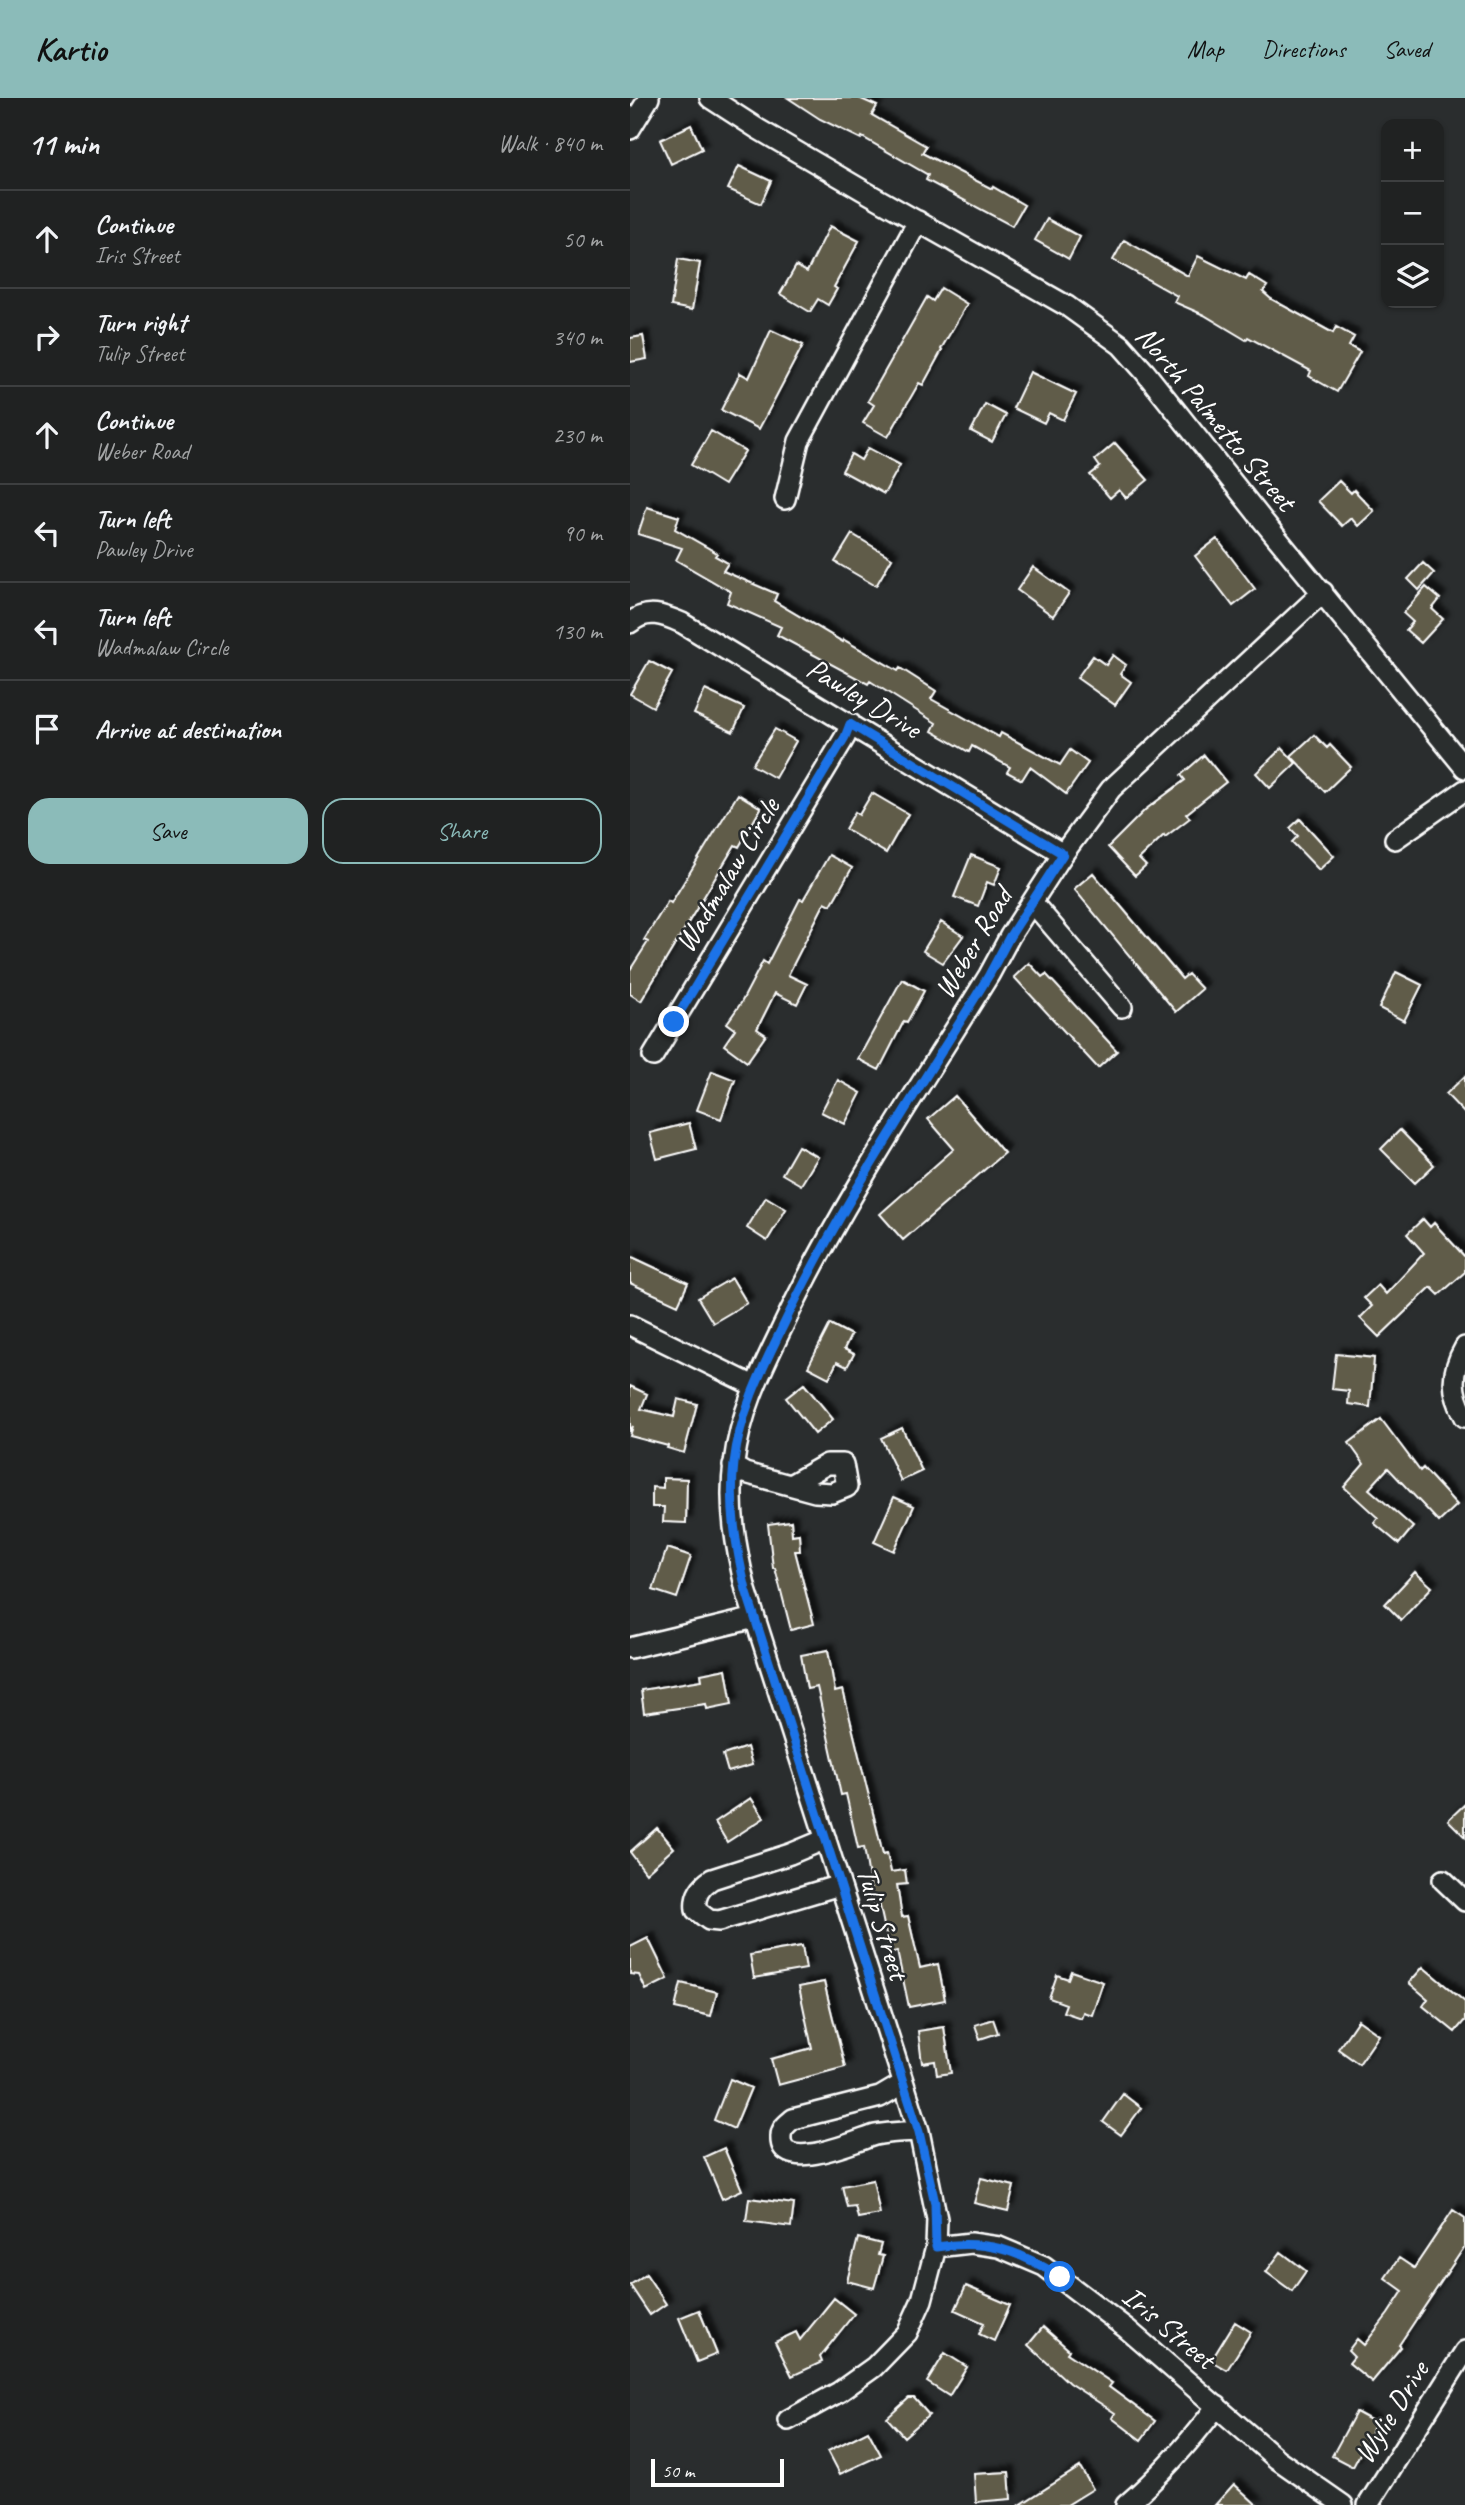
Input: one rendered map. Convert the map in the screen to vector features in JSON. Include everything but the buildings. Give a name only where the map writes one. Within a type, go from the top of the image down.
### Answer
[{"type":"street","points":[[630,129],[649,98]]},
{"type":"street","name":"North Palmetto Street","points":[[710,98],[758,129],[1067,306],[1121,345],[1465,768]]},
{"type":"street","points":[[785,499],[799,441],[919,221]]},
{"type":"street","name":"Weber Road","points":[[754,1386],[801,1287],[841,1214],[1063,854],[1111,789],[1323,592]]},
{"type":"street","name":"Pawley Drive","points":[[630,623],[645,614],[657,614],[682,623],[1063,854]]},
{"type":"street","name":"Wadmalaw Circle","points":[[653,1056],[845,737],[850,724]]},
{"type":"street","points":[[1395,839],[1465,790]]},
{"type":"street","points":[[1032,902],[1122,1007]]},
{"type":"street","points":[[630,1325],[754,1386]]},
{"type":"street","points":[[1465,1348],[1454,1372],[1452,1387],[1465,1417]]},
{"type":"street","name":"Tulip Street","points":[[754,1386],[745,1410],[733,1466],[733,1527],[746,1590],[919,2132],[935,2203],[936,2247],[926,2288],[907,2333],[874,2367],[839,2392],[788,2420]]},
{"type":"street","points":[[733,1466],[744,1473],[790,1485]]},
{"type":"street","points":[[630,1648],[755,1618]]},
{"type":"street","points":[[826,1839],[790,1854],[712,1879],[697,1893],[696,1910],[709,1920],[719,1921],[840,1885]]},
{"type":"street","points":[[1443,1880],[1465,1901]]},
{"type":"street","points":[[902,2084],[880,2097],[793,2119],[780,2133],[781,2143],[787,2151],[797,2156],[809,2155],[876,2135],[919,2132]]},
{"type":"street","name":"Iris Street","points":[[936,2247],[971,2243],[999,2247],[1044,2266],[1093,2301],[1277,2459],[1343,2505]]},
{"type":"street","name":"Wylie Drive","points":[[1368,2505],[1465,2351]]},
{"type":"street","points":[[1126,2505],[1190,2440],[1217,2406]]},
{"type":"route","points":[[674,1022],[845,737],[850,724],[1063,854],[841,1214],[801,1287],[754,1386],[745,1410],[733,1466],[733,1527],[746,1590],[919,2132],[935,2203],[936,2247],[971,2243],[999,2247],[1044,2266],[1060,2277]]}]
